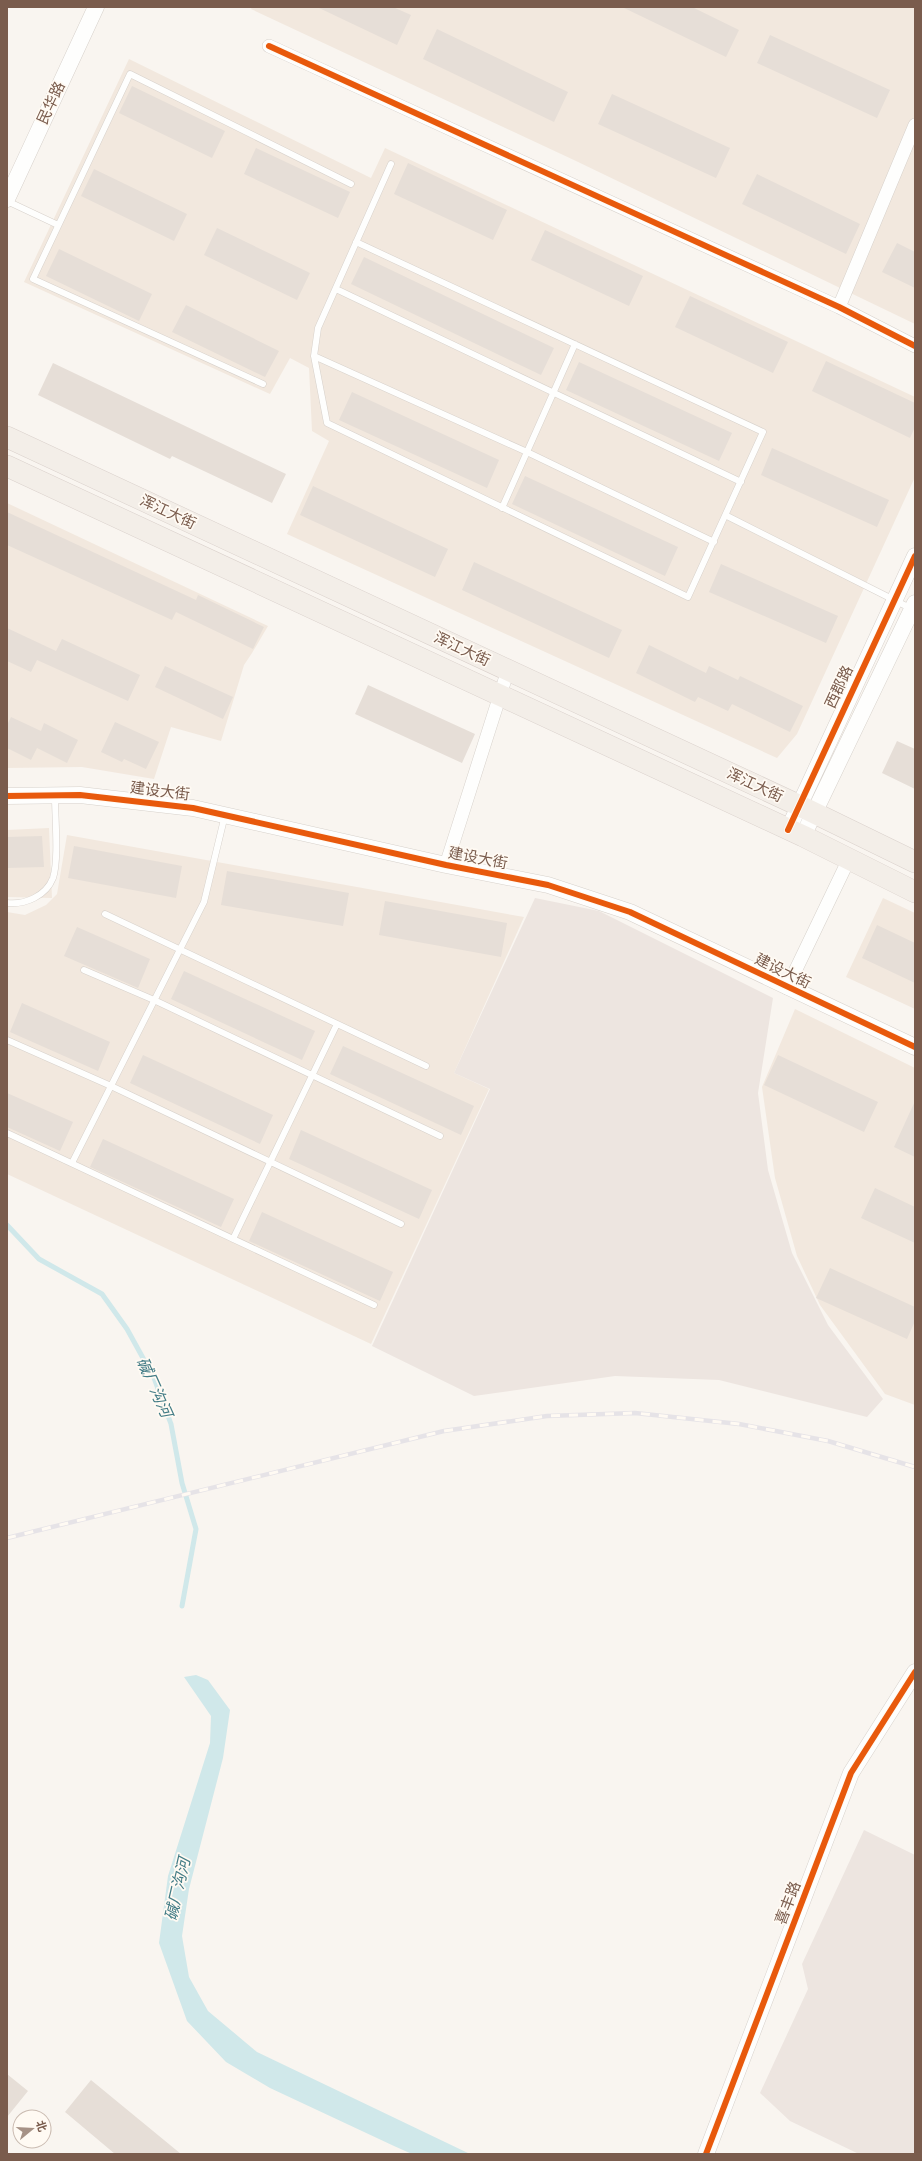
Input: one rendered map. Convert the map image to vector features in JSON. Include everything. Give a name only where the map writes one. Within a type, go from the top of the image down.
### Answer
[{"type":"main road","name":"浑江大街","points":[[7,437],[806,809],[915,862]]},
{"type":"main road","points":[[7,466],[795,833],[915,892]]},
{"type":"street","name":"民华路","points":[[7,200],[96,7]]},
{"type":"street","points":[[269,46],[839,308],[915,346]]},
{"type":"street","points":[[839,308],[915,125]]},
{"type":"street","name":"西郡路","points":[[795,833],[894,601],[915,556]]},
{"type":"street","name":"西郡路","points":[[806,809],[914,608]]},
{"type":"street","points":[[446,865],[508,670]]},
{"type":"street","name":"建设大街","points":[[7,796],[80,795],[193,808],[446,865],[548,885],[630,912],[787,988],[915,1047]]},
{"type":"street","points":[[787,988],[849,859]]},
{"type":"street","name":"喜丰路","points":[[706,2154],[851,1773],[915,1672]]},
{"type":"lane","points":[[262,384],[33,279],[130,74],[352,184]]},
{"type":"lane","points":[[356,242],[763,432],[727,516],[688,597],[327,423],[314,356],[318,328],[336,289],[356,242],[391,164]]},
{"type":"lane","points":[[7,200],[58,226]]},
{"type":"lane","points":[[336,289],[741,482]]},
{"type":"lane","points":[[502,508],[575,344]]},
{"type":"lane","points":[[314,356],[527,452],[714,542]]},
{"type":"lane","points":[[727,516],[894,601],[914,608]]},
{"type":"lane","points":[[7,903],[28,903],[42,892],[52,879],[55,864],[55,795]]},
{"type":"lane","points":[[72,1163],[204,902],[225,816]]},
{"type":"lane","points":[[105,914],[180,948],[426,1066]]},
{"type":"lane","points":[[84,970],[154,1000],[440,1136]]},
{"type":"lane","points":[[233,1238],[337,1024]]},
{"type":"lane","points":[[7,1040],[111,1086],[401,1224]]},
{"type":"lane","points":[[7,1133],[374,1305]]},
{"type":"shaded area","points":[[252,7],[915,7],[915,324],[576,161],[251,9]]},
{"type":"shaded area","points":[[129,59],[371,178],[385,148],[915,397],[915,477],[797,734],[777,758],[287,534],[329,441],[312,431],[309,368],[290,358],[270,394],[24,282]]},
{"type":"shaded area","points":[[7,503],[268,626],[244,665],[221,741],[171,727],[154,779],[82,767],[7,768]]},
{"type":"shaded area","points":[[49,828],[52,898],[7,897],[7,830]]},
{"type":"shaded area","points":[[67,835],[524,917],[454,1073],[489,1089],[371,1344],[7,1174],[7,912],[25,915],[46,905],[57,894]]},
{"type":"shaded area","points":[[535,898],[599,911],[773,998],[758,1093],[768,1170],[792,1253],[828,1325],[883,1399],[867,1417],[719,1380],[615,1376],[474,1396],[372,1346],[490,1089],[454,1073]]},
{"type":"shaded area","points":[[883,898],[915,913],[915,1009],[846,977]]},
{"type":"shaded area","points":[[795,1009],[915,1068],[915,1405],[885,1394],[820,1305],[797,1256],[775,1178],[762,1087]]},
{"type":"shaded area","points":[[864,1830],[915,1855],[915,2154],[859,2154],[790,2121],[760,2093],[808,1989],[802,1964]]},
{"type":"water","name":"碱厂沟河","points":[[196,1675],[208,1680],[230,1710],[223,1758],[189,1889],[182,1936],[189,1977],[208,2011],[257,2052],[470,2154],[412,2154],[270,2088],[226,2062],[187,2021],[159,1943],[168,1876],[210,1743],[211,1716],[184,1677]]},
{"type":"building","points":[[317,7],[393,7],[411,15],[397,45]]},
{"type":"building","points":[[622,7],[692,7],[739,30],[726,57]]},
{"type":"building","points":[[437,29],[568,92],[554,122],[423,59]]},
{"type":"building","points":[[770,35],[890,90],[877,118],[757,63]]},
{"type":"building","points":[[132,86],[225,131],[212,158],[119,113]]},
{"type":"building","points":[[612,94],[730,148],[716,178],[598,124]]},
{"type":"building","points":[[256,148],[350,192],[338,218],[244,174]]},
{"type":"building","points":[[408,163],[507,210],[493,240],[394,194]]},
{"type":"building","points":[[94,169],[187,214],[174,241],[81,196]]},
{"type":"building","points":[[757,174],[860,224],[846,254],[742,204]]},
{"type":"building","points":[[217,228],[310,273],[297,300],[204,255]]},
{"type":"building","points":[[545,230],[643,276],[629,306],[531,260]]},
{"type":"building","points":[[897,243],[915,252],[915,288],[882,272]]},
{"type":"building","points":[[59,249],[152,294],[139,321],[46,276]]},
{"type":"building","points":[[364,257],[554,348],[541,375],[351,284]]},
{"type":"building","points":[[690,296],[788,342],[773,373],[675,327]]},
{"type":"building","points":[[186,305],[279,351],[265,377],[172,332]]},
{"type":"building","points":[[826,361],[915,403],[915,427],[910,438],[812,391]]},
{"type":"building","points":[[579,362],[732,433],[719,461],[566,390]]},
{"type":"building","points":[[53,363],[286,474],[272,503],[172,456],[170,459],[38,395]]},
{"type":"building","points":[[352,392],[499,460],[487,488],[339,420]]},
{"type":"building","points":[[772,448],[889,500],[877,527],[761,475]]},
{"type":"building","points":[[525,476],[678,547],[665,576],[512,504]]},
{"type":"building","points":[[313,486],[448,549],[435,577],[300,515]]},
{"type":"building","points":[[7,512],[196,600],[198,595],[264,627],[253,649],[176,612],[172,620],[7,545]]},
{"type":"building","points":[[474,562],[622,630],[609,658],[462,590]]},
{"type":"building","points":[[721,564],[838,616],[826,643],[709,592]]},
{"type":"building","points":[[7,628],[56,651],[62,639],[140,675],[128,701],[37,660],[31,672],[7,661]]},
{"type":"building","points":[[649,645],[706,673],[709,666],[738,680],[740,676],[803,706],[790,732],[732,704],[728,711],[698,697],[695,702],[636,673]]},
{"type":"building","points":[[165,666],[233,697],[223,719],[155,687]]},
{"type":"building","points":[[368,685],[475,734],[462,763],[355,714]]},
{"type":"building","points":[[11,717],[41,731],[44,723],[78,740],[67,763],[37,748],[31,760],[7,748],[7,725]]},
{"type":"building","points":[[115,722],[159,742],[146,769],[124,759],[122,762],[101,752]]},
{"type":"building","points":[[897,741],[915,749],[915,789],[882,773]]},
{"type":"building","points":[[42,836],[44,867],[7,868],[7,837]]},
{"type":"building","points":[[74,846],[182,866],[176,898],[68,878]]},
{"type":"building","points":[[227,871],[349,893],[343,926],[221,905]]},
{"type":"building","points":[[385,901],[507,923],[501,957],[379,935]]},
{"type":"building","points":[[877,925],[915,943],[915,983],[862,958]]},
{"type":"building","points":[[77,927],[150,959],[138,988],[64,956]]},
{"type":"building","points":[[184,971],[315,1031],[302,1060],[171,999]]},
{"type":"building","points":[[22,1003],[110,1042],[98,1071],[10,1032]]},
{"type":"building","points":[[343,1046],[474,1106],[461,1135],[330,1074]]},
{"type":"building","points":[[143,1055],[273,1115],[260,1144],[130,1083]]},
{"type":"building","points":[[778,1055],[878,1102],[864,1132],[764,1085]]},
{"type":"building","points":[[7,1093],[73,1122],[60,1151],[7,1127]]},
{"type":"building","points":[[915,1101],[915,1157],[894,1147]]},
{"type":"building","points":[[301,1130],[432,1190],[419,1219],[289,1159]]},
{"type":"building","points":[[103,1139],[234,1199],[221,1227],[90,1167]]},
{"type":"building","points":[[875,1188],[915,1207],[915,1243],[861,1218]]},
{"type":"building","points":[[262,1212],[393,1272],[380,1301],[249,1241]]},
{"type":"building","points":[[830,1268],[915,1307],[915,1321],[907,1339],[816,1298]]},
{"type":"building","points":[[7,2074],[28,2091],[7,2117]]},
{"type":"building","points":[[91,2080],[181,2154],[115,2154],[65,2112]]},
{"type":"waterway","name":"碱厂沟河","points":[[7,1225],[39,1259],[102,1294],[127,1329],[154,1378],[171,1424],[182,1483],[196,1529],[182,1606]]},
{"type":"railway","points":[[7,1538],[444,1431],[547,1416],[635,1413],[739,1424],[828,1441],[915,1467]]},
{"type":"cycle path","points":[[269,46],[839,307],[915,346]]},
{"type":"cycle path","points":[[788,830],[915,556]]},
{"type":"cycle path","points":[[7,796],[80,795],[193,808],[446,865],[548,885],[630,912],[915,1047]]},
{"type":"cycle path","points":[[706,2154],[851,1773],[915,1672]]}]
